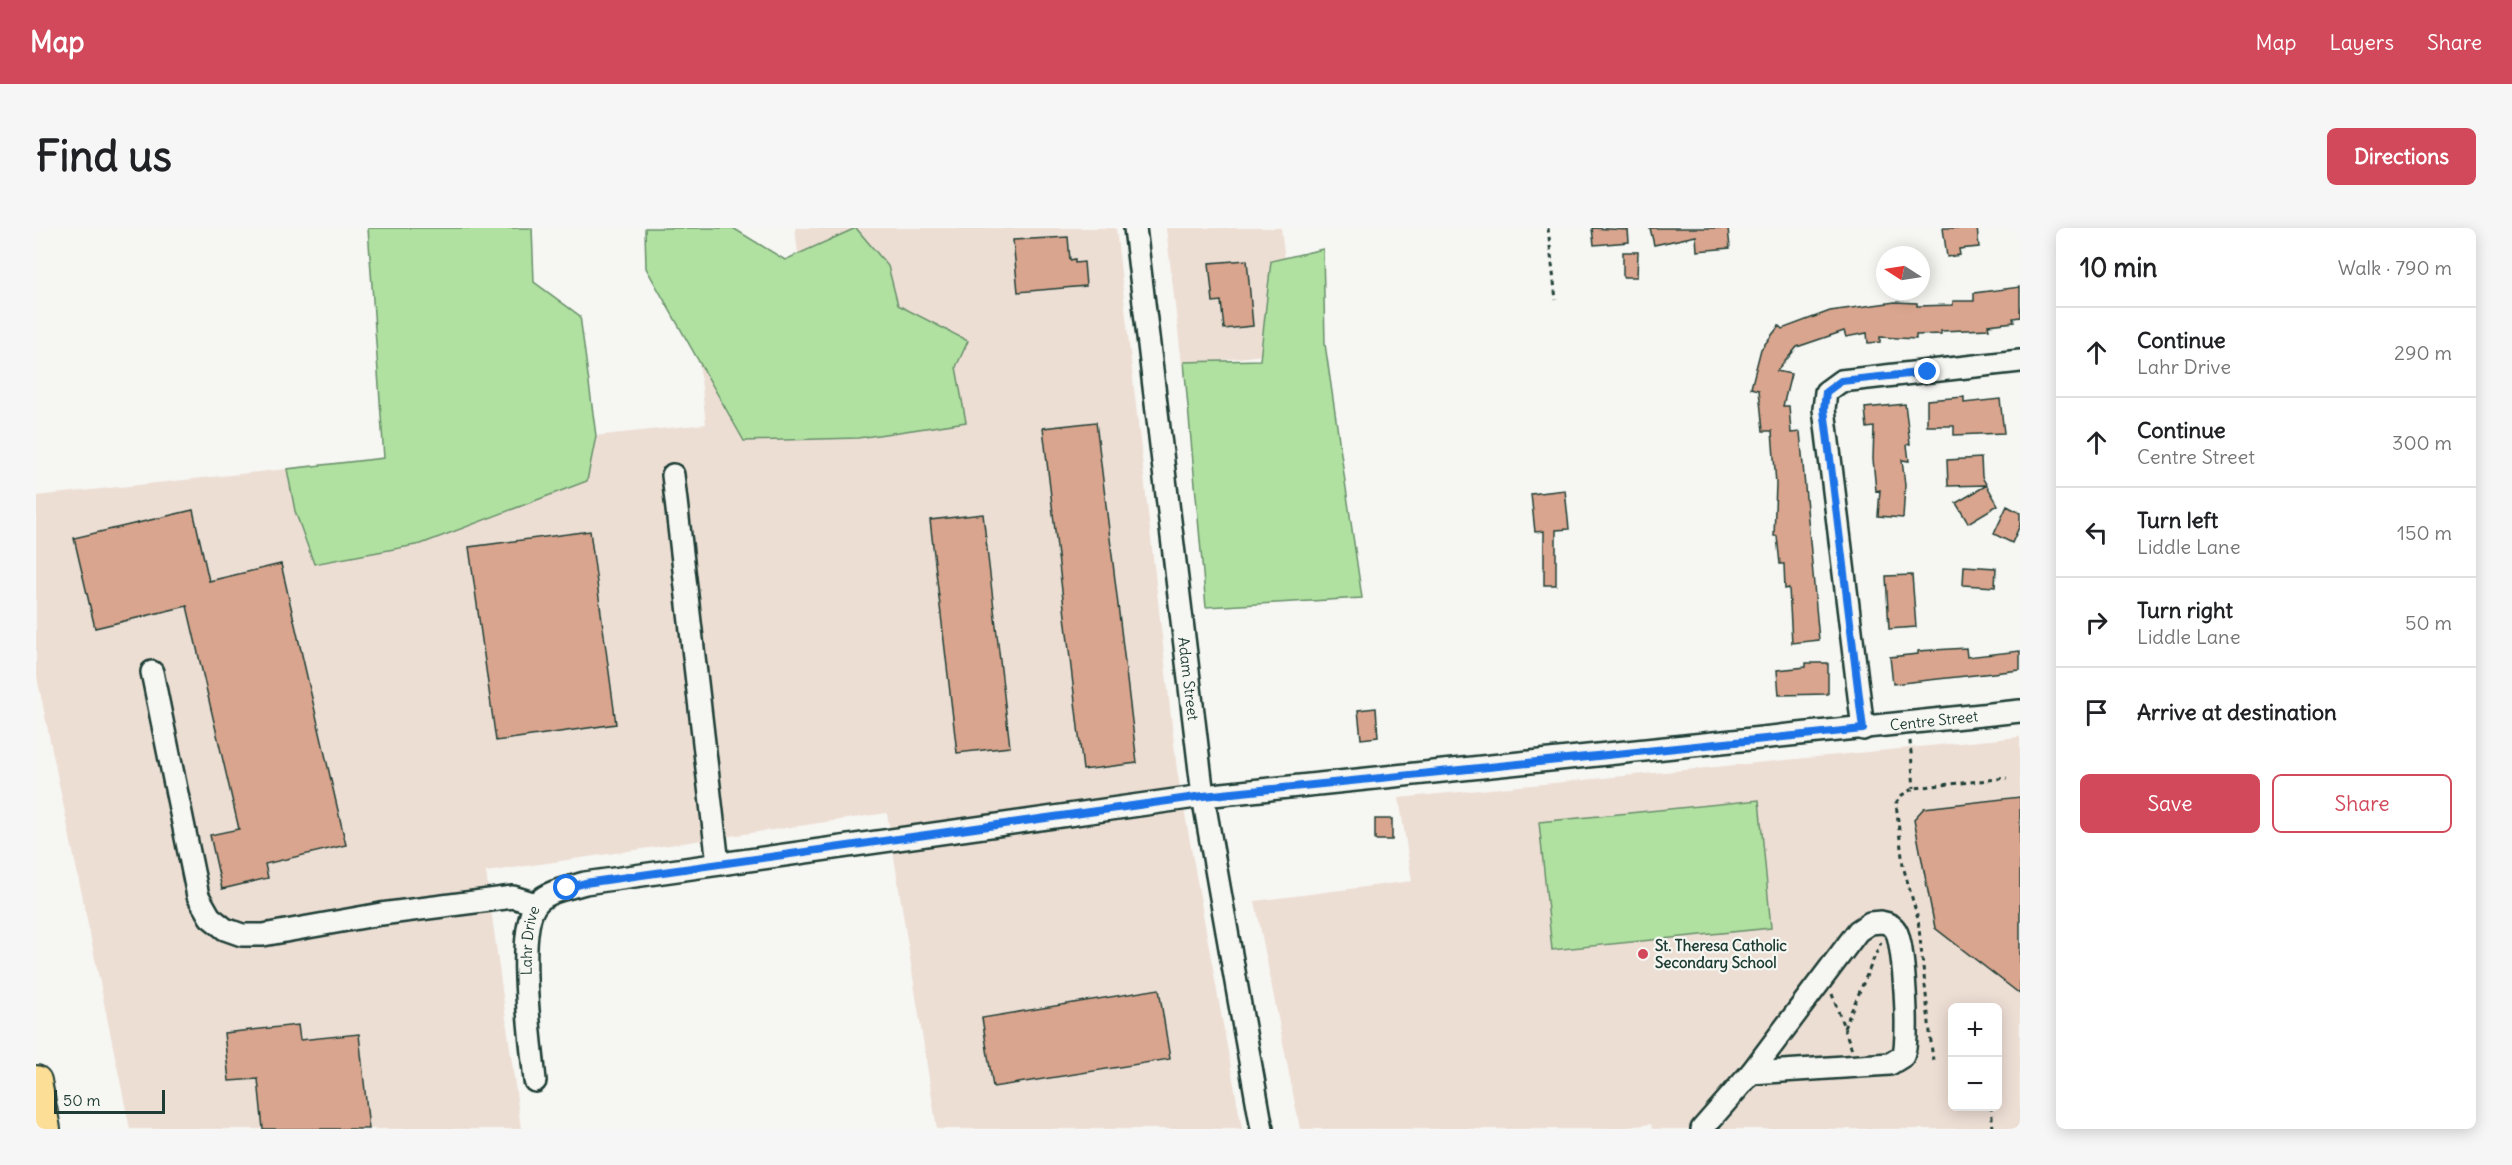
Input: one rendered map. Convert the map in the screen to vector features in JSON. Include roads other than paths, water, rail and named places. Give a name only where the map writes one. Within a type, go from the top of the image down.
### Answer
[{"type":"highway","points":[[36,1081],[45,1129]]},
{"type":"street","name":"Adam Street","points":[[1135,228],[1203,796],[1262,1129]]},
{"type":"street","points":[[1863,729],[1824,409],[1826,392],[1841,381],[2020,361]]},
{"type":"street","points":[[673,475],[718,864]]},
{"type":"street","points":[[153,672],[198,896],[210,917],[225,929],[242,935],[263,935],[381,914],[513,897],[536,904]]},
{"type":"street","name":"Centre Street","points":[[1203,796],[2020,711]]},
{"type":"street","name":"Lahr Drive","points":[[536,1081],[525,953],[530,917],[536,904],[548,894],[585,883],[1203,796]]},
{"type":"street","points":[[1702,1129],[1752,1073],[1858,931],[1870,923],[1889,924],[1896,929],[1901,946],[1906,1049],[1903,1056],[1890,1064],[1752,1073]]},
{"type":"place","name":"St. Theresa Catholic Secondary School","points":[[1643,954]]}]
